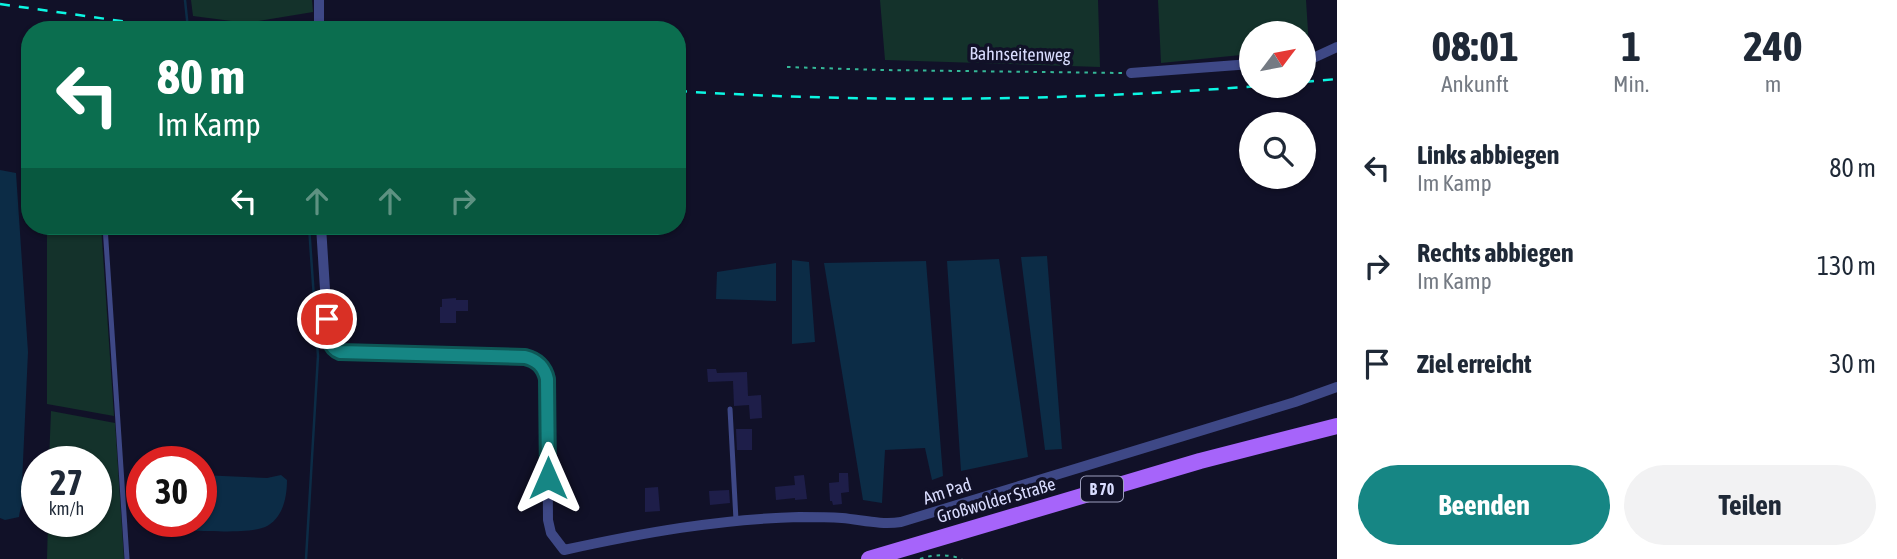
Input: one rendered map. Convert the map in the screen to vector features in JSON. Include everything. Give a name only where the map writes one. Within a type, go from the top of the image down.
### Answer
[{"type":"main road","name":"Großwolder Straße","points":[[869,559],[1200,461],[1337,425]]},
{"type":"street","points":[[318,0],[319,21]]},
{"type":"street","points":[[1316,57],[1337,47]]},
{"type":"street","points":[[1131,73],[1239,65]]},
{"type":"street","points":[[322,235],[328,337],[335,350],[525,357],[537,361],[543,367],[547,379],[548,520],[551,533],[563,554]]},
{"type":"street","name":"Am Pad","points":[[563,554],[678,527],[736,520],[821,517],[881,524],[909,520],[1337,387]]},
{"type":"lane","points":[[106,235],[127,559]]},
{"type":"lane","points":[[730,409],[736,520]]},
{"type":"path","name":"Bahnseitenweg","points":[[787,67],[1131,73]]},
{"type":"path","points":[[920,559],[943,555],[962,559]]},
{"type":"green space","points":[[191,0],[312,0],[313,12],[259,21],[193,16]]},
{"type":"green space","points":[[880,0],[1098,0],[1100,67],[885,60]]},
{"type":"green space","points":[[1158,0],[1306,0],[1307,21],[1239,21],[1239,55],[1161,63]]},
{"type":"green space","points":[[47,235],[102,235],[114,416],[47,404]]},
{"type":"green space","points":[[51,411],[115,423],[124,559],[47,559],[48,537],[112,537],[112,446],[50,446]]},
{"type":"water","points":[[0,170],[16,173],[28,352],[24,446],[21,446],[21,509],[19,517],[5,520],[0,518]]},
{"type":"water","points":[[1047,256],[1062,449],[1045,450],[1021,257]]},
{"type":"water","points":[[999,259],[1028,457],[961,471],[947,261]]},
{"type":"water","points":[[792,260],[809,262],[815,342],[792,344]]},
{"type":"water","points":[[926,261],[943,476],[932,480],[925,448],[885,450],[882,503],[863,500],[824,263]]},
{"type":"water","points":[[776,263],[776,301],[716,299],[717,272]]},
{"type":"water","points":[[281,475],[287,480],[286,493],[283,507],[276,519],[265,527],[243,531],[217,531],[217,476],[267,478]]},
{"type":"building","points":[[442,299],[468,300],[468,311],[456,311],[456,323],[440,323]]},
{"type":"building","points":[[707,369],[716,369],[717,373],[747,372],[748,396],[761,395],[762,418],[750,419],[749,405],[734,406],[733,381],[708,382]]},
{"type":"building","points":[[736,429],[752,429],[752,450],[737,450]]},
{"type":"building","points":[[839,473],[848,473],[849,492],[841,493],[842,504],[833,505],[830,501],[829,483],[839,482]]},
{"type":"building","points":[[804,475],[807,499],[776,500],[775,487],[795,485],[794,476]]},
{"type":"building","points":[[658,487],[660,511],[645,512],[645,488]]},
{"type":"building","points":[[729,490],[730,503],[710,505],[709,491]]},
{"type":"waterway","points":[[185,0],[187,21]]},
{"type":"waterway","points":[[306,559],[318,356],[310,235]]},
{"type":"railway","points":[[0,4],[121,21]]},
{"type":"railway","points":[[1316,81],[1337,79]]},
{"type":"railway","points":[[686,91],[968,99],[1114,95],[1239,87]]},
{"type":"route","points":[[327,319],[328,337],[335,350],[340,352],[525,357],[537,361],[543,367],[547,379],[548,478]]}]
